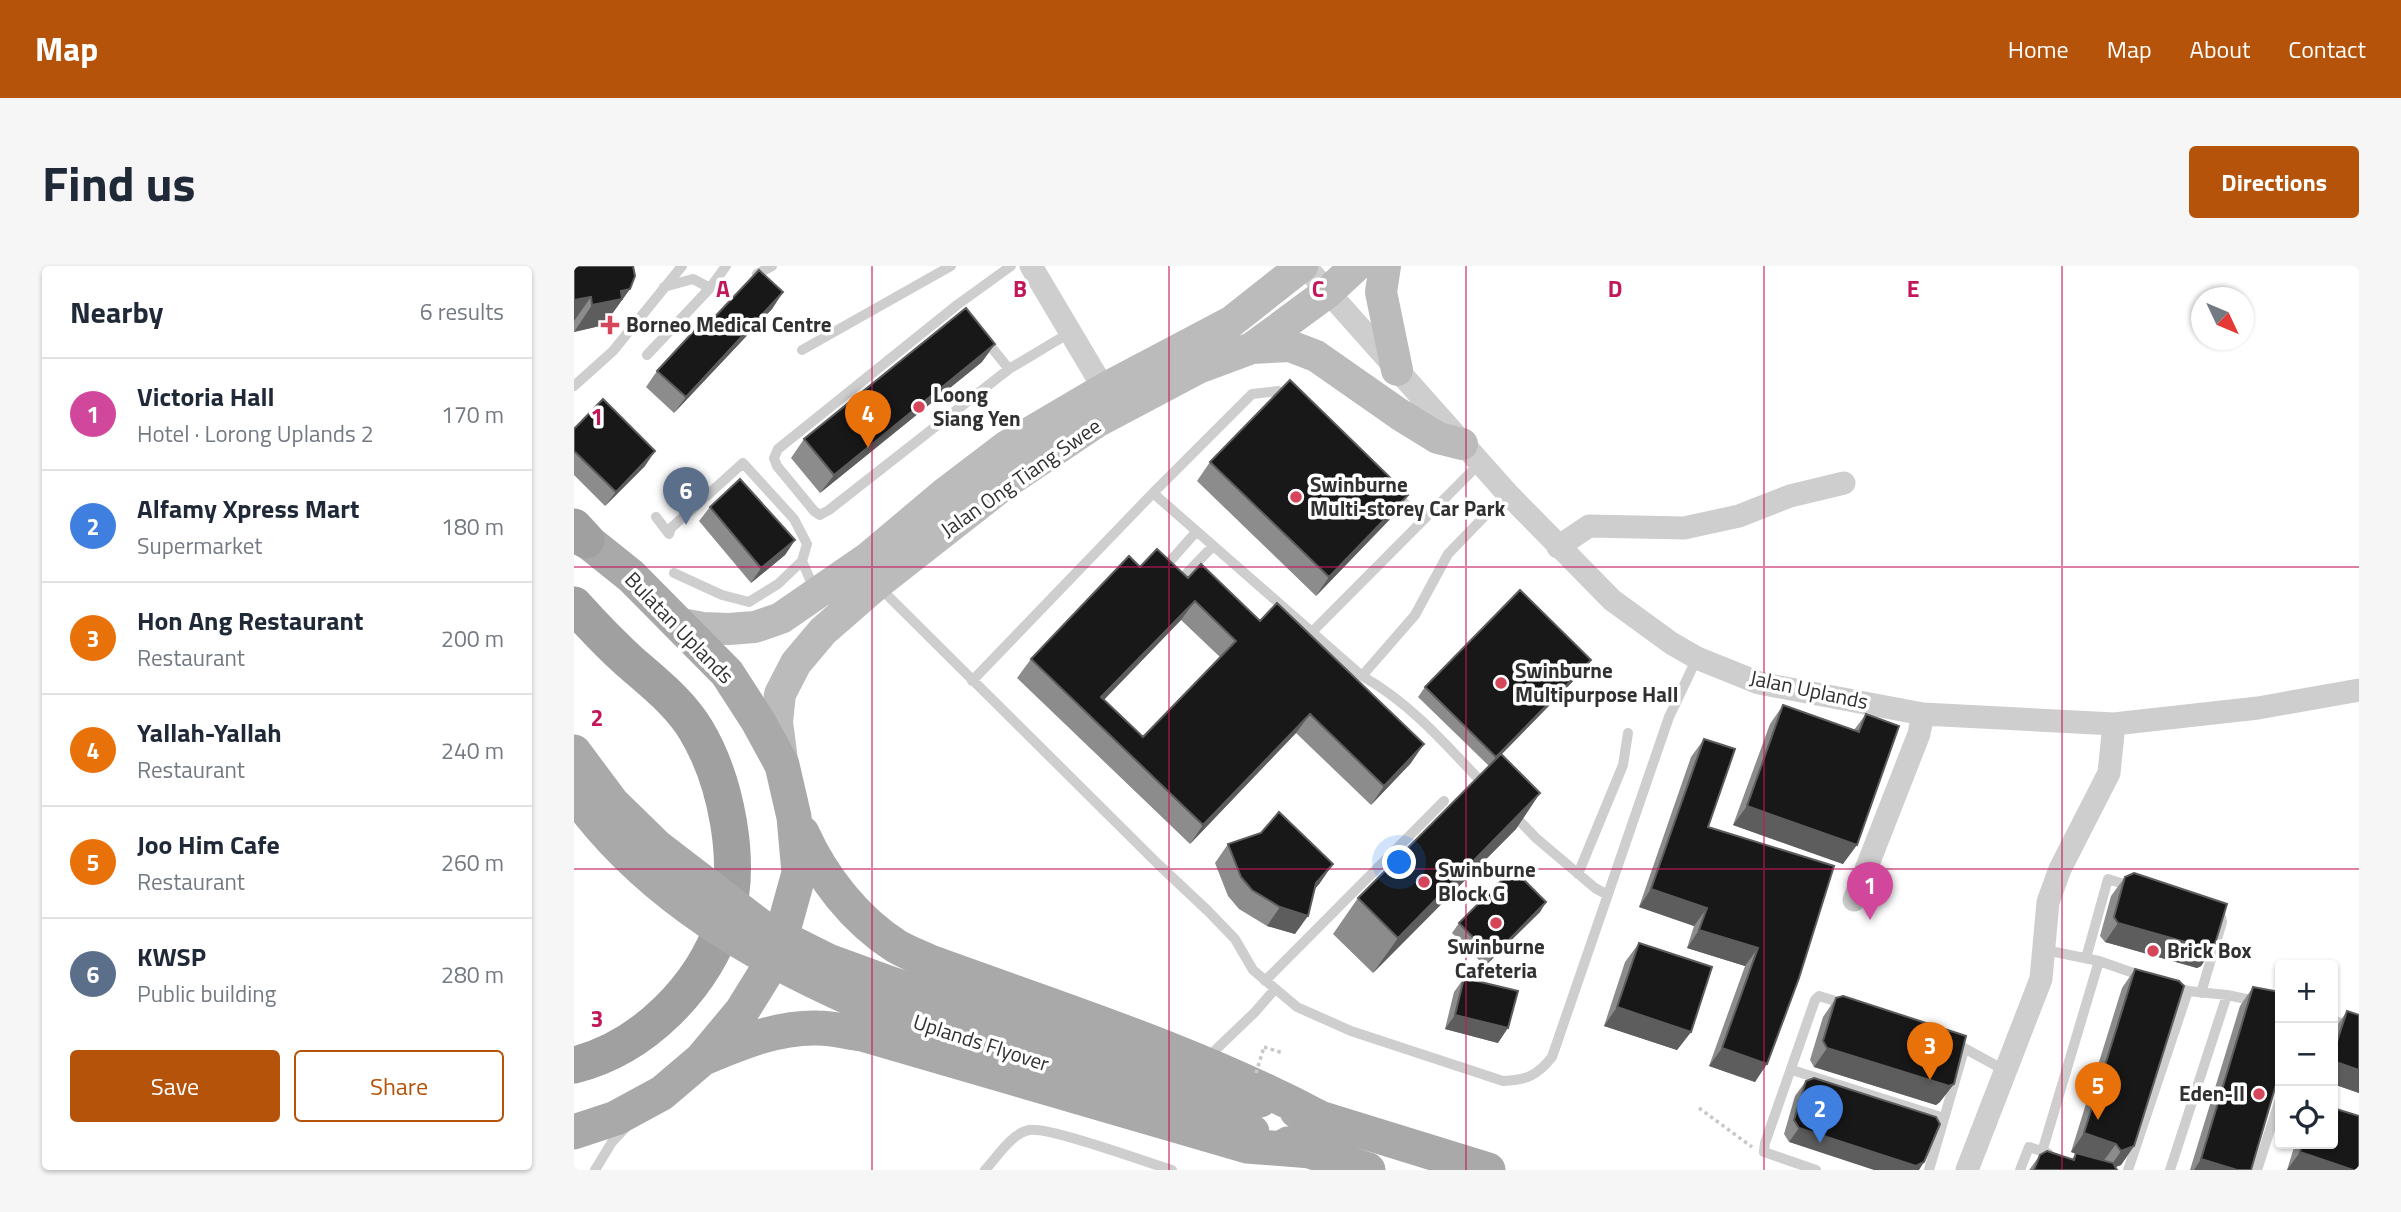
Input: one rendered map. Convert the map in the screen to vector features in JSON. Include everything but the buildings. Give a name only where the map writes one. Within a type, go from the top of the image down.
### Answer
[{"type":"highway","points":[[574,605],[597,631],[667,695],[695,729],[715,767],[731,836],[733,870],[725,919],[692,984],[672,1006],[619,1048],[580,1064]]},
{"type":"main road","name":"Jalan Ong Tiang Swee","points":[[676,623],[703,628],[755,627],[781,618],[868,558],[1007,446],[1104,389],[1231,322],[1304,266]]},
{"type":"main road","name":"Jalan Ong Tiang Swee","points":[[782,765],[777,722],[780,694],[790,673],[823,631],[877,584],[1007,482],[1098,421],[1198,368],[1252,348],[1328,292],[1356,266]]},
{"type":"main road","points":[[1385,266],[1381,292],[1397,370]]},
{"type":"main road","points":[[1252,348],[1290,346],[1316,356],[1399,414],[1471,454]]},
{"type":"main road","name":"Bulatan Uplands","points":[[574,1132],[616,1118],[662,1093],[702,1059],[742,1011],[776,957],[799,873],[794,817],[782,765],[727,673],[631,576],[578,534]]},
{"type":"main road","name":"Uplands Flyover","points":[[574,752],[612,803],[657,848],[764,929],[818,956],[891,984],[1256,1116]]},
{"type":"main road","name":"Uplands Flyover","points":[[574,793],[590,816],[630,859],[683,905],[748,948],[820,985],[875,1009],[1256,1116]]},
{"type":"main road","points":[[794,817],[815,862],[837,893],[895,945],[930,962],[1203,1062],[1268,1090],[1320,1118],[1488,1170]]},
{"type":"main road","points":[[702,1059],[746,1040],[783,1030],[818,1028],[862,1034],[1247,1146],[1311,1151],[1368,1170]]},
{"type":"main road","points":[[1256,1116],[1320,1118]]},
{"type":"main road","points":[[1256,1116],[1311,1151]]},
{"type":"street","points":[[1031,266],[1104,389]]},
{"type":"street","name":"Jalan Uplands","points":[[1304,266],[1507,494],[1612,600],[1671,643],[1697,658],[1759,683],[1923,714],[2114,724],[2258,708],[2359,690]]},
{"type":"street","points":[[1558,547],[1589,526],[1684,528],[1739,516],[1790,496],[1844,483]]},
{"type":"street","points":[[1854,900],[1919,734],[1923,714]]},
{"type":"street","points":[[1967,1170],[2041,979],[2048,902],[2060,869],[2109,773],[2114,724]]},
{"type":"lane","points":[[574,386],[613,351],[682,266]]},
{"type":"lane","points":[[647,355],[710,288],[726,266]]},
{"type":"lane","points":[[757,274],[772,266]]},
{"type":"lane","points":[[802,350],[951,266]]},
{"type":"lane","points":[[1011,266],[957,305],[778,449],[774,458],[777,466],[809,505],[820,515],[829,510],[1009,369],[1071,332]]},
{"type":"lane","points":[[664,287],[694,279],[710,288]]},
{"type":"lane","points":[[957,305],[966,316]]},
{"type":"lane","points":[[974,326],[1009,369]]},
{"type":"lane","points":[[972,681],[1252,394],[1278,391],[1296,399]]},
{"type":"lane","points":[[1311,633],[1422,520],[1471,454]]},
{"type":"lane","points":[[656,517],[669,534],[671,528],[743,463],[794,519],[807,544],[802,561],[778,584],[749,602],[722,595],[674,573]]},
{"type":"lane","points":[[1384,483],[1422,520]]},
{"type":"lane","points":[[1153,493],[1362,676],[1413,711],[1536,838],[1595,888],[1606,894]]},
{"type":"lane","points":[[1362,676],[1415,615],[1448,554],[1507,494]]},
{"type":"lane","points":[[794,519],[809,505]]},
{"type":"lane","points":[[1172,559],[1196,533]]},
{"type":"lane","points":[[1187,573],[1213,546]]},
{"type":"lane","points":[[802,561],[817,595]]},
{"type":"lane","points":[[877,584],[1158,866],[1208,911],[1235,939],[1253,970],[1297,1007],[1312,1016],[1351,1031],[1503,1081],[1520,1081],[1537,1073],[1552,1057],[1669,717],[1697,658]]},
{"type":"lane","points":[[1578,874],[1619,774],[1628,733]]},
{"type":"lane","points":[[1265,981],[1444,801]]},
{"type":"lane","points":[[2085,958],[2108,879],[2148,892]]},
{"type":"lane","points":[[2201,909],[2221,917],[2222,922],[2202,993]]},
{"type":"lane","points":[[2045,950],[2099,961],[2188,991],[2227,995],[2275,1005]]},
{"type":"lane","points":[[2042,1152],[2099,961]]},
{"type":"lane","points":[[1203,1062],[1275,989]]},
{"type":"lane","points":[[2128,1170],[2188,991]]},
{"type":"lane","points":[[2170,1170],[2227,995]]},
{"type":"lane","points":[[1816,1170],[1764,1152],[1815,1000],[1819,996],[1854,1007]]},
{"type":"lane","points":[[2338,1022],[2359,1030]]},
{"type":"lane","points":[[1938,1037],[1962,1045],[1964,1050],[2006,1071]]},
{"type":"lane","points":[[1929,1170],[1964,1050]]},
{"type":"lane","points":[[1792,1070],[1944,1118]]},
{"type":"lane","points":[[595,1170],[612,1142],[662,1093]]},
{"type":"lane","points":[[2257,1170],[2275,1115]]},
{"type":"lane","points":[[985,1170],[1016,1136],[1029,1130],[1056,1134],[1172,1170]]},
{"type":"lane","points":[[2020,1170],[2029,1147],[2054,1155]]},
{"type":"path","points":[[1264,1047],[1283,1053]]},
{"type":"path","points":[[1699,1108],[1749,1146],[1764,1152]]},
{"type":"place","name":"Borneo Medical Centre","points":[[610,325]]},
{"type":"place","name":"Loong Siang Yen","points":[[919,407]]},
{"type":"place","name":"Yallah-Yallah","points":[[868,448]]},
{"type":"place","name":"Swinburne Multi-storey Car Park","points":[[1296,497]]},
{"type":"place","name":"KWSP","points":[[686,525]]},
{"type":"place","name":"Swinburne Multipurpose Hall","points":[[1501,683]]},
{"type":"place","name":"Swinburne Block G","points":[[1424,882]]},
{"type":"place","name":"Victoria Hall","points":[[1870,920]]},
{"type":"place","name":"Swinburne Cafeteria","points":[[1496,923]]},
{"type":"place","name":"Brick Box","points":[[2153,951]]},
{"type":"place","name":"Hon Ang Restaurant","points":[[1930,1080]]},
{"type":"place","name":"Eden-II","points":[[2259,1094]]},
{"type":"place","name":"Joo Him Cafe","points":[[2098,1120]]},
{"type":"place","name":"Alfamy Xpress Mart","points":[[1820,1143]]}]
